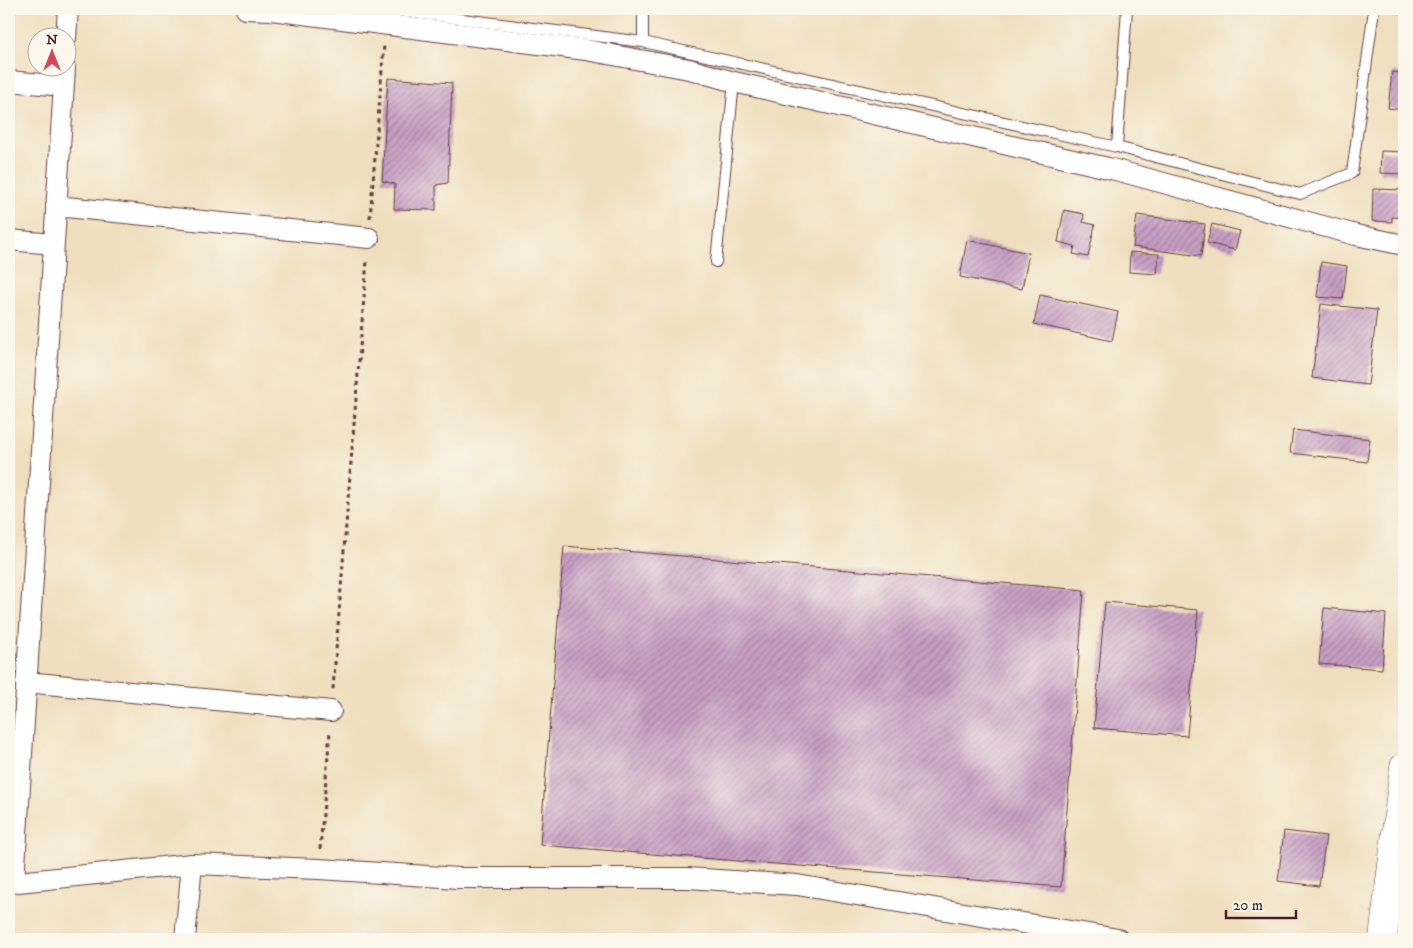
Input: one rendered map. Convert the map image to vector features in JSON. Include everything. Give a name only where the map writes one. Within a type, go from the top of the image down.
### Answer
[{"type":"highway","points":[[1383,939],[1396,901],[1404,767]]},
{"type":"street","points":[[67,28],[68,9]]},
{"type":"street","points":[[246,9],[385,17],[689,69],[734,82],[1108,168],[1356,236],[1404,245]]},
{"type":"street","points":[[9,81],[50,78]]},
{"type":"street","points":[[64,78],[26,682],[15,762],[11,883],[192,864],[319,868],[458,878],[687,878],[797,885],[1118,939]]},
{"type":"street","points":[[56,206],[369,238]]},
{"type":"street","points":[[9,240],[54,244]]},
{"type":"street","points":[[26,682],[331,711]]},
{"type":"street","points":[[185,939],[192,864]]},
{"type":"lane","points":[[643,9],[643,42]]},
{"type":"lane","points":[[1117,147],[1127,9]]},
{"type":"lane","points":[[385,17],[643,42],[1117,147],[1300,194],[1352,173],[1374,9]]},
{"type":"lane","points":[[716,262],[734,82]]},
{"type":"path","points":[[319,868],[385,17]]},
{"type":"building","points":[[1397,9],[1404,9],[1404,14],[1396,13]]},
{"type":"building","points":[[1392,72],[1404,73],[1404,110],[1388,108]]},
{"type":"building","points":[[388,78],[452,83],[448,183],[436,185],[436,210],[394,209],[395,184],[382,181]]},
{"type":"building","points":[[1381,151],[1404,152],[1404,174],[1380,173]]},
{"type":"building","points":[[1373,189],[1404,190],[1404,218],[1392,217],[1392,222],[1372,221]]},
{"type":"building","points":[[1064,210],[1084,214],[1083,222],[1095,225],[1088,257],[1073,254],[1075,246],[1058,242]]},
{"type":"building","points":[[1137,215],[1205,224],[1201,256],[1133,247]]},
{"type":"building","points":[[1212,224],[1240,231],[1235,250],[1207,243]]},
{"type":"building","points":[[967,240],[1029,253],[1022,289],[960,277]]},
{"type":"building","points":[[1130,252],[1159,254],[1157,274],[1129,272]]},
{"type":"building","points":[[1321,262],[1347,266],[1343,299],[1317,297]]},
{"type":"building","points":[[1040,295],[1118,312],[1112,341],[1034,324]]},
{"type":"building","points":[[1321,304],[1377,310],[1368,385],[1312,378]]},
{"type":"building","points":[[1293,430],[1370,439],[1367,462],[1290,453]]},
{"type":"building","points":[[564,546],[1084,590],[1061,887],[540,845]]},
{"type":"building","points":[[1105,602],[1198,610],[1187,736],[1094,728]]},
{"type":"building","points":[[1324,608],[1386,614],[1382,669],[1319,664]]},
{"type":"building","points":[[1284,831],[1326,836],[1319,886],[1278,881]]}]
